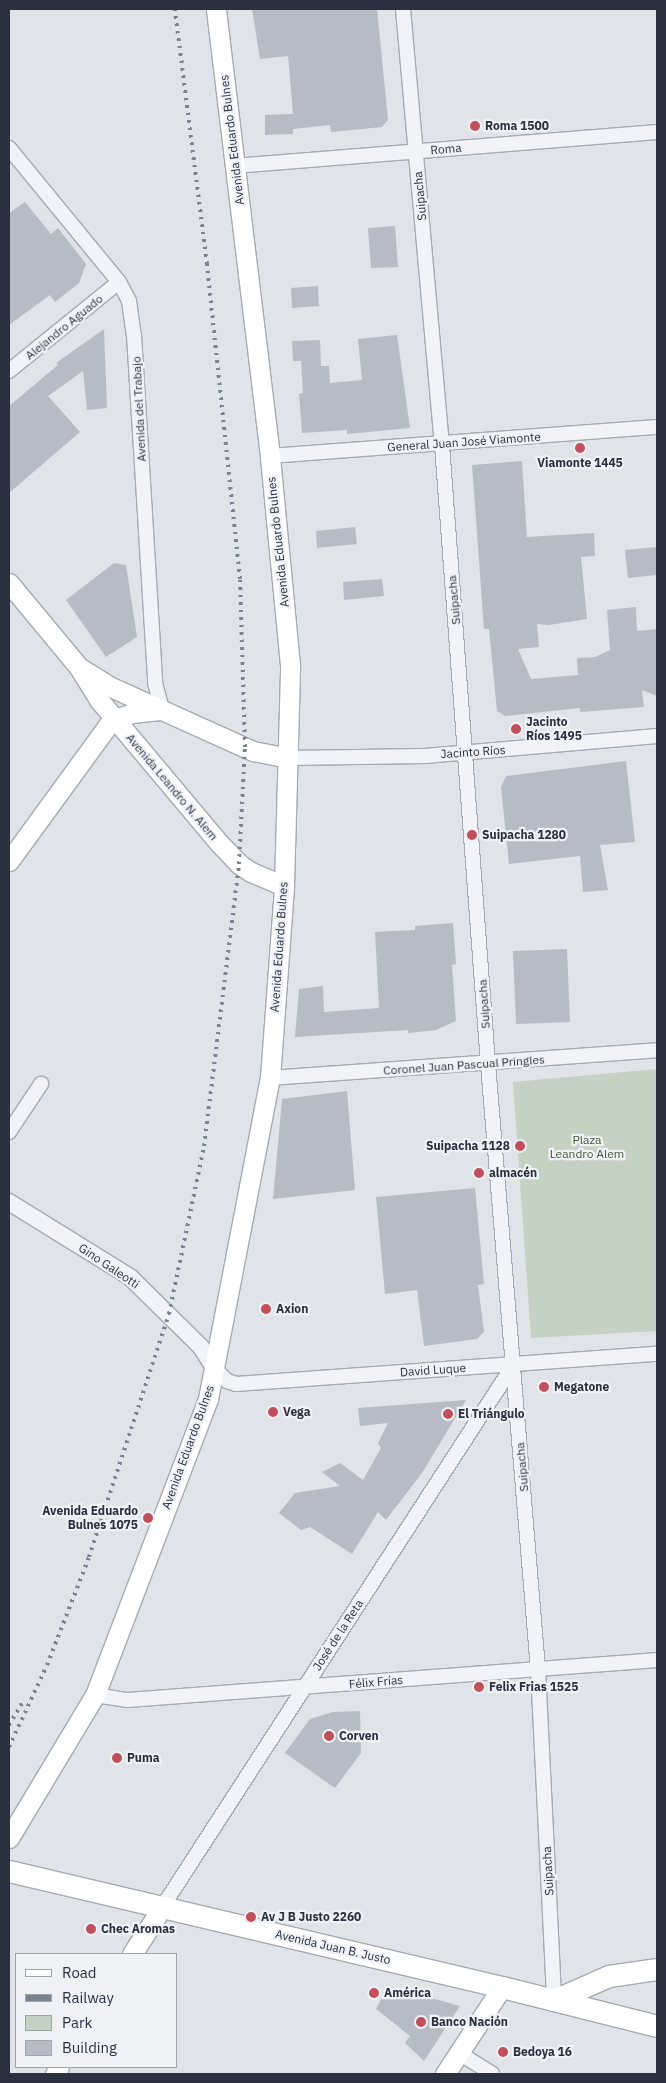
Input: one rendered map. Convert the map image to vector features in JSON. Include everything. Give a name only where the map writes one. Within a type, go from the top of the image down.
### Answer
[{"type":"main road","name":"Avenida Eduardo Bulnes","points":[[9,1838],[95,1695],[208,1399],[270,1078],[284,886],[290,665],[270,456],[216,9]]},
{"type":"main road","name":"Avenida Leandro N. Alem","points":[[9,583],[78,666],[99,700],[238,864],[251,872],[284,886]]},
{"type":"main road","name":"Avenida Leandro N. Alem","points":[[78,666],[111,687],[253,751],[288,758]]},
{"type":"main road","points":[[9,861],[95,740],[115,719],[132,713],[162,710]]},
{"type":"main road","name":"Avenida Juan B. Justo","points":[[9,1871],[502,1987],[657,2026]]},
{"type":"main road","points":[[133,1953],[163,1906]]},
{"type":"main road","points":[[554,2000],[609,1976],[657,1969]]},
{"type":"main road","points":[[445,2074],[502,1987]]},
{"type":"street","name":"Suipacha","points":[[403,9],[442,445],[488,1064],[538,1669],[554,2000]]},
{"type":"street","name":"Roma","points":[[235,166],[657,132]]},
{"type":"street","name":"Avenida del Trabajo","points":[[9,148],[119,282],[129,301],[134,335],[155,682],[162,710]]},
{"type":"street","name":"Alejandro Aguado","points":[[9,371],[119,282]]},
{"type":"street","name":"General Juan José Viamonte","points":[[270,456],[442,445],[657,427]]},
{"type":"street","name":"Jacinto Ríos","points":[[288,758],[425,756],[657,736]]},
{"type":"street","name":"Coronel Juan Pascual Pringles","points":[[270,1078],[488,1064],[657,1050]]},
{"type":"street","points":[[9,1132],[41,1084]]},
{"type":"street","name":"Gino Galeotti","points":[[9,1202],[130,1277],[201,1346],[214,1369]]},
{"type":"street","name":"David Luque","points":[[214,1369],[227,1381],[236,1384],[657,1354]]},
{"type":"street","name":"José de la Reta","points":[[163,1906],[514,1364]]},
{"type":"street","name":"Félix Frías","points":[[95,1695],[128,1700],[657,1660]]},
{"type":"street","points":[[459,2053],[492,2074]]},
{"type":"green space","name":"Plaza Leandro Alem","points":[[657,1069],[657,1331],[531,1338],[513,1082]]},
{"type":"building","points":[[252,9],[377,9],[388,120],[382,127],[331,132],[330,125],[293,129],[293,134],[265,135],[265,115],[293,114],[288,56],[260,59]]},
{"type":"building","points":[[25,202],[51,234],[58,228],[86,264],[79,283],[55,302],[50,295],[9,325],[9,213]]},
{"type":"building","points":[[395,226],[398,267],[371,268],[368,228]]},
{"type":"building","points":[[318,286],[319,306],[292,308],[291,288]]},
{"type":"building","points":[[104,329],[107,408],[87,410],[83,371],[48,396],[80,432],[9,493],[9,406],[58,365],[56,363]]},
{"type":"building","points":[[397,335],[410,428],[347,434],[347,430],[302,433],[299,394],[303,393],[301,361],[293,361],[292,341],[320,340],[321,366],[329,366],[330,383],[362,380],[358,339]]},
{"type":"building","points":[[522,461],[527,537],[594,533],[595,556],[581,557],[587,619],[549,625],[537,624],[539,647],[518,649],[531,679],[578,675],[577,658],[595,657],[610,650],[607,610],[636,607],[637,631],[657,629],[657,696],[642,690],[644,707],[580,712],[580,708],[505,716],[497,711],[489,629],[484,629],[472,465]]},
{"type":"building","points":[[355,527],[357,544],[317,548],[316,531]]},
{"type":"building","points":[[657,547],[657,575],[628,578],[625,550]]},
{"type":"building","points":[[114,563],[126,565],[137,637],[106,657],[66,600]]},
{"type":"building","points":[[382,579],[384,596],[344,600],[343,582]]},
{"type":"building","points":[[626,761],[635,842],[600,845],[608,890],[583,892],[580,856],[509,864],[501,787],[506,776]]},
{"type":"building","points":[[453,923],[456,964],[452,965],[456,1021],[436,1030],[408,1033],[408,1030],[295,1037],[299,989],[323,986],[324,1012],[379,1008],[375,932],[415,930],[415,926]]},
{"type":"building","points":[[567,949],[570,1022],[516,1024],[513,951]]},
{"type":"building","points":[[347,1091],[355,1190],[273,1199],[282,1099]]},
{"type":"building","points":[[475,1188],[484,1284],[478,1285],[484,1332],[477,1339],[424,1346],[417,1290],[385,1294],[376,1197]]},
{"type":"building","points":[[466,1400],[422,1473],[386,1520],[378,1512],[352,1554],[310,1527],[301,1530],[279,1513],[295,1493],[340,1486],[322,1472],[340,1463],[363,1480],[381,1448],[378,1443],[388,1423],[360,1426],[358,1408]]},
{"type":"building","name":"Corven","points":[[360,1711],[361,1753],[335,1788],[285,1753],[310,1719],[333,1712]]},
{"type":"building","name":"Banco Nación","points":[[388,1986],[460,2006],[424,2061],[405,2043],[410,2036],[376,2009]]},
{"type":"railway","points":[[9,1747],[47,1665],[89,1557],[169,1314],[204,1146],[239,864],[245,747],[240,579],[207,264],[175,9]]},
{"type":"railway","points":[[9,1725],[23,1702]]},
{"type":"place","name":"Roma 1500","points":[[475,126]]},
{"type":"place","name":"Viamonte 1445","points":[[580,448]]},
{"type":"place","name":"Jacinto Ríos 1495","points":[[516,729]]},
{"type":"place","name":"Suipacha 1280","points":[[472,835]]},
{"type":"place","name":"Suipacha 1128","points":[[520,1146]]},
{"type":"place","name":"almacén","points":[[479,1173]]},
{"type":"place","name":"Axion","points":[[266,1309]]},
{"type":"place","name":"Megatone","points":[[544,1387]]},
{"type":"place","name":"Vega","points":[[273,1412]]},
{"type":"place","name":"El Triángulo","points":[[448,1414]]},
{"type":"place","name":"Avenida Eduardo Bulnes 1075","points":[[148,1518]]},
{"type":"place","name":"Felix Frias 1525","points":[[479,1687]]},
{"type":"place","name":"Corven","points":[[329,1736]]},
{"type":"place","name":"Puma","points":[[117,1758]]},
{"type":"place","name":"Av J B Justo 2260","points":[[251,1917]]},
{"type":"place","name":"Chec Aromas","points":[[91,1929]]},
{"type":"place","name":"América","points":[[374,1993]]},
{"type":"place","name":"Banco Nación","points":[[421,2022]]},
{"type":"place","name":"Bedoya 16","points":[[503,2052]]}]
